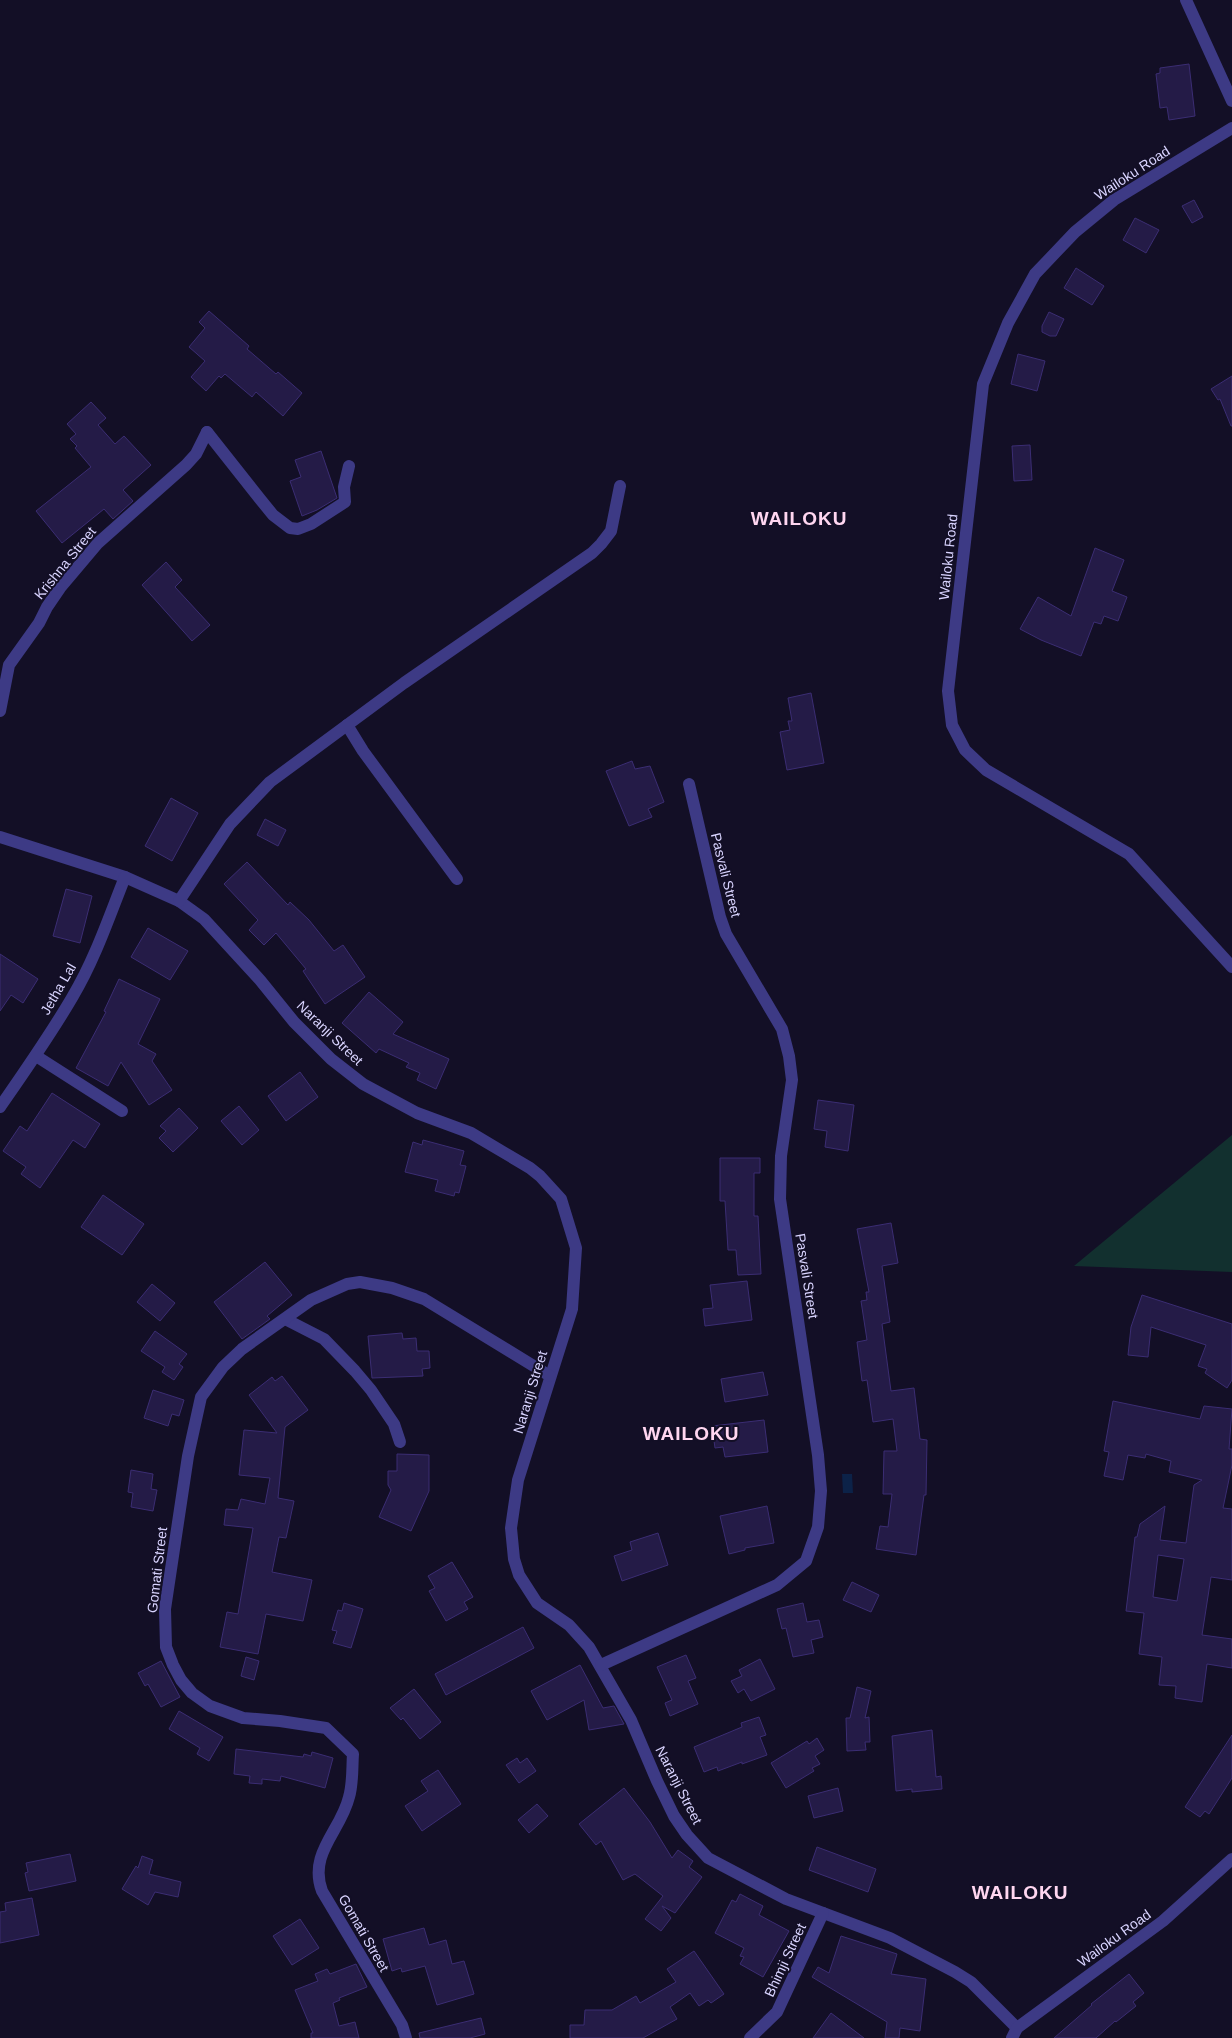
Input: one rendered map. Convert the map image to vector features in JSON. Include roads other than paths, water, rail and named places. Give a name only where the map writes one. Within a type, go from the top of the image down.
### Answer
[{"type":"street","points":[[1186,0],[1232,101]]},
{"type":"street","name":"Wailoku Road","points":[[1232,128],[1114,200],[1075,232],[1035,274],[1008,323],[983,384],[948,691],[952,725],[965,750],[986,770],[1129,854],[1232,967]]},
{"type":"street","name":"Krishna Street","points":[[0,711],[9,665],[60,588],[98,543],[186,465],[196,454],[207,432],[260,500],[278,520],[290,528],[298,529],[311,524],[345,502],[344,488],[350,466]]},
{"type":"street","points":[[179,901],[230,824],[270,782],[404,683],[592,553],[611,531],[620,486]]},
{"type":"street","points":[[347,725],[363,751],[457,879]]},
{"type":"street","name":"Pasvali Street","points":[[601,1665],[777,1585],[806,1561],[818,1527],[821,1491],[818,1455],[780,1199],[781,1156],[792,1080],[789,1056],[782,1029],[726,934],[720,917],[689,784]]},
{"type":"street","name":"Naranji Street","points":[[0,837],[125,877],[179,901],[204,918],[260,980],[294,1022],[331,1059],[363,1084],[417,1113],[471,1133],[530,1168],[561,1199],[576,1248],[572,1309],[518,1480],[511,1528],[514,1560],[519,1575],[537,1603],[569,1624],[590,1646],[631,1720],[674,1816],[687,1835],[708,1858],[729,1871],[786,1899],[890,1938],[955,1972],[971,1982],[1015,2033]]},
{"type":"street","name":"Jetha Lal","points":[[0,1107],[36,1056],[84,975],[125,877]]},
{"type":"street","points":[[36,1056],[122,1111]]},
{"type":"street","name":"Gomati Street","points":[[406,2038],[402,2025],[360,1958],[317,1879],[321,1852],[349,1797],[353,1754],[326,1728],[243,1718],[210,1706],[192,1693],[181,1680],[166,1646],[165,1609],[188,1456],[201,1398],[223,1367],[242,1348],[311,1300],[347,1284],[360,1282],[392,1288],[424,1298],[550,1376]]},
{"type":"street","points":[[285,1319],[324,1339],[355,1371],[390,1416],[400,1442]]},
{"type":"street","name":"Wailoku Road","points":[[1015,2033],[1163,1921],[1232,1859]]},
{"type":"street","name":"Bhimji Street","points":[[750,2038],[777,2012],[823,1913]]},
{"type":"water","points":[[842,1474],[852,1474],[853,1493],[843,1493]]},
{"type":"district","name":"WAILOKU","points":[[799,518]]},
{"type":"district","name":"WAILOKU","points":[[691,1433]]},
{"type":"district","name":"WAILOKU","points":[[1020,1892]]}]
